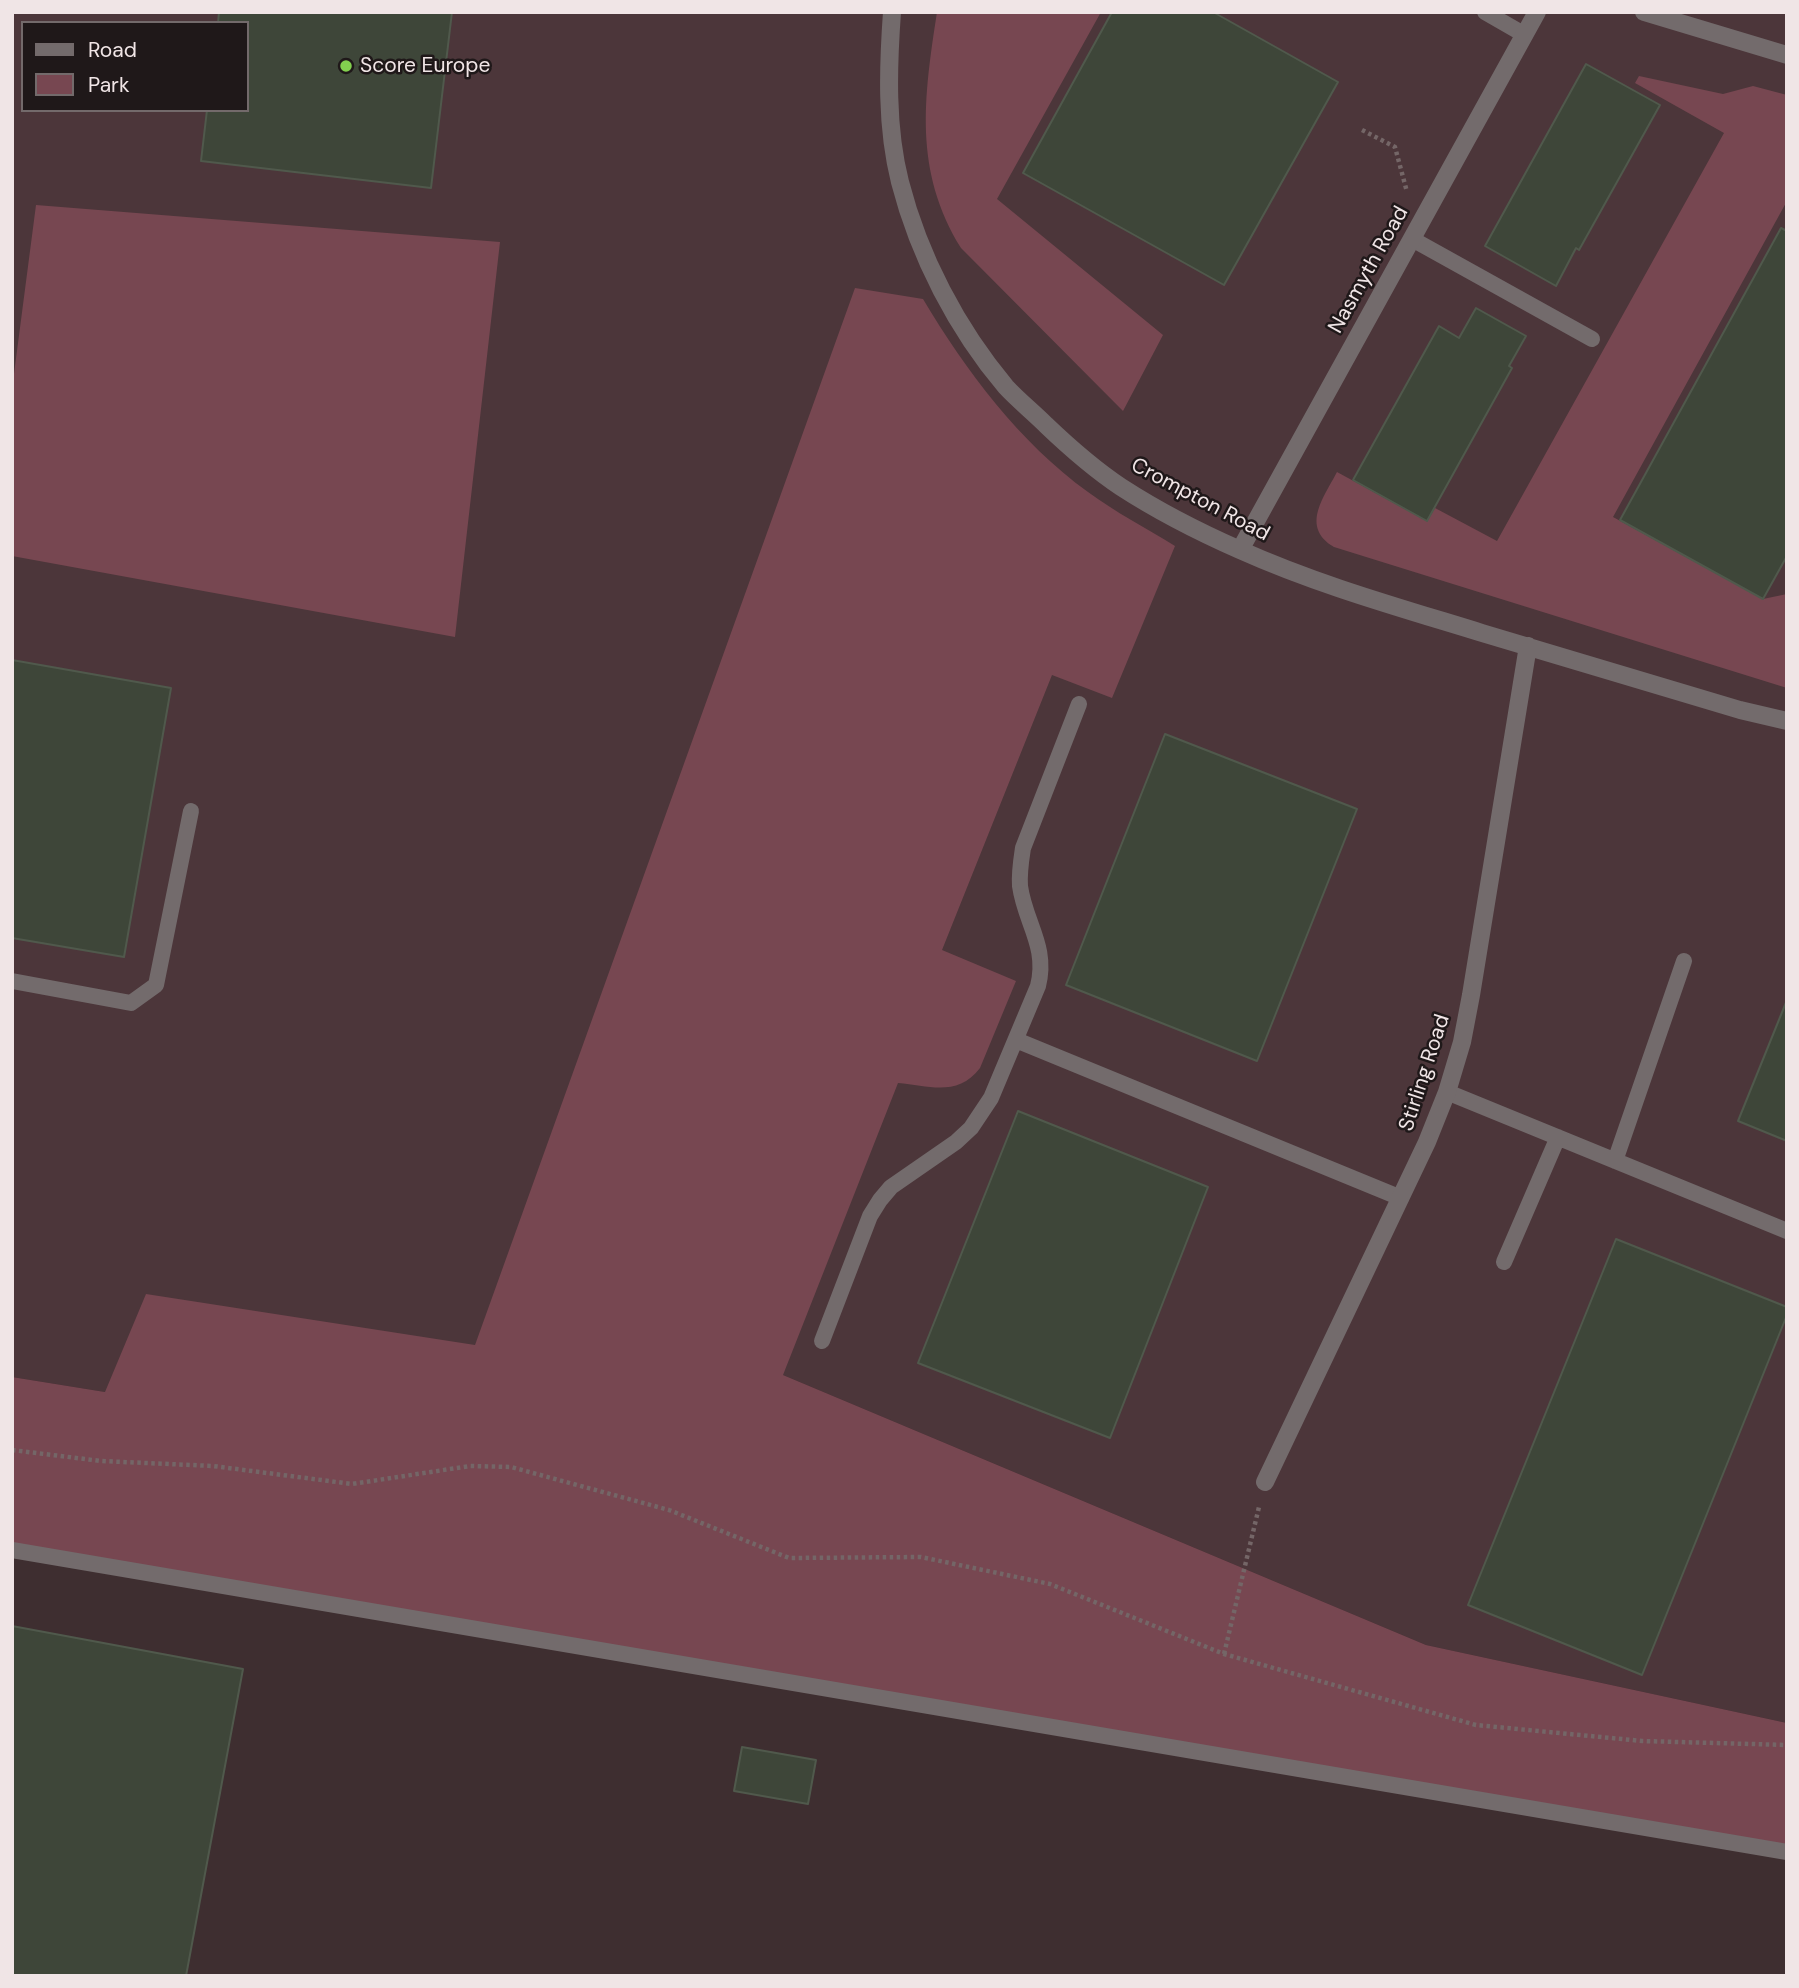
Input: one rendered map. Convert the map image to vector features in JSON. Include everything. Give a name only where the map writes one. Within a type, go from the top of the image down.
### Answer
[{"type":"street","name":"Crompton Road","points":[[892,12],[889,98],[893,139],[900,180],[924,253],[985,360],[1008,389],[1070,448],[1120,486],[1183,522],[1240,550],[1311,579],[1726,706],[1787,721]]},
{"type":"street","name":"Nasmyth Road","points":[[1240,550],[1538,12]]},
{"type":"street","points":[[1644,12],[1787,55]]},
{"type":"street","name":"Stirling Road","points":[[1265,1482],[1401,1198],[1447,1092],[1462,1042],[1471,995],[1528,646]]},
{"type":"lane","points":[[1485,12],[1525,36]]},
{"type":"lane","points":[[1415,234],[1592,340]]},
{"type":"lane","points":[[822,1341],[870,1216],[891,1187],[956,1142],[971,1128],[991,1098],[1038,986],[1041,972],[1038,944],[1020,886],[1023,848],[1079,704]]},
{"type":"lane","points":[[12,981],[131,1003],[156,985],[191,811]]},
{"type":"lane","points":[[1615,1161],[1684,961]]},
{"type":"lane","points":[[1016,1040],[1401,1198]]},
{"type":"lane","points":[[1447,1092],[1787,1231]]},
{"type":"lane","points":[[1504,1262],[1558,1138]]},
{"type":"lane","points":[[12,1550],[1787,1852]]},
{"type":"path","points":[[1362,130],[1395,147],[1415,234]]},
{"type":"path","points":[[12,1450],[101,1461],[213,1466],[352,1484],[470,1466],[511,1467],[669,1510],[789,1558],[921,1558],[1050,1584],[1224,1654],[1476,1725],[1642,1741],[1787,1745]]},
{"type":"path","points":[[1224,1654],[1265,1482]]},
{"type":"shaded area","points":[[12,12],[1787,12],[1787,1723],[1426,1645],[783,1375],[105,1392],[12,1377]]},
{"type":"green space","points":[[937,12],[1101,12],[997,199],[1163,335],[1123,411],[961,248],[946,219],[935,190],[926,133],[926,103]]},
{"type":"green space","points":[[1639,76],[1723,94],[1753,86],[1787,95],[1787,201],[1613,517],[1763,599],[1787,594],[1787,688],[1334,547],[1318,530],[1321,501],[1337,472],[1427,521],[1435,508],[1497,541],[1724,133],[1635,83]]},
{"type":"green space","points":[[36,205],[500,242],[455,637],[12,556],[12,389]]},
{"type":"green space","points":[[855,288],[923,299],[976,379],[1039,451],[1098,499],[1175,546],[1112,698],[1052,675],[942,950],[1016,981],[980,1068],[971,1077],[962,1083],[943,1088],[898,1083],[783,1375],[1426,1645],[1787,1723],[1787,1852],[12,1550],[12,1377],[105,1392],[146,1294],[475,1345]]},
{"type":"building","name":"Score Europe","points":[[219,12],[452,12],[431,188],[201,161],[207,112],[248,112],[248,21],[218,21]]},
{"type":"building","points":[[1112,12],[1213,12],[1338,82],[1224,285],[1023,173]]},
{"type":"building","points":[[1586,64],[1660,105],[1556,286],[1485,246]]},
{"type":"building","points":[[1781,228],[1787,231],[1787,556],[1763,599],[1620,520]]},
{"type":"building","points":[[1476,308],[1526,336],[1509,366],[1512,368],[1427,521],[1353,480],[1439,326],[1459,338]]},
{"type":"building","points":[[12,660],[171,688],[124,957],[12,938]]},
{"type":"building","points":[[1165,734],[1357,809],[1257,1061],[1066,985]]},
{"type":"building","points":[[1787,1000],[1787,1141],[1738,1121]]},
{"type":"building","points":[[1018,1111],[1208,1187],[1110,1438],[918,1363]]},
{"type":"building","points":[[1616,1239],[1787,1307],[1787,1315],[1642,1675],[1468,1605]]},
{"type":"building","points":[[12,1626],[243,1669],[186,1976],[12,1976]]},
{"type":"building","points":[[742,1747],[816,1760],[808,1804],[734,1791]]},
{"type":"place","name":"Score Europe","points":[[346,66]]}]
